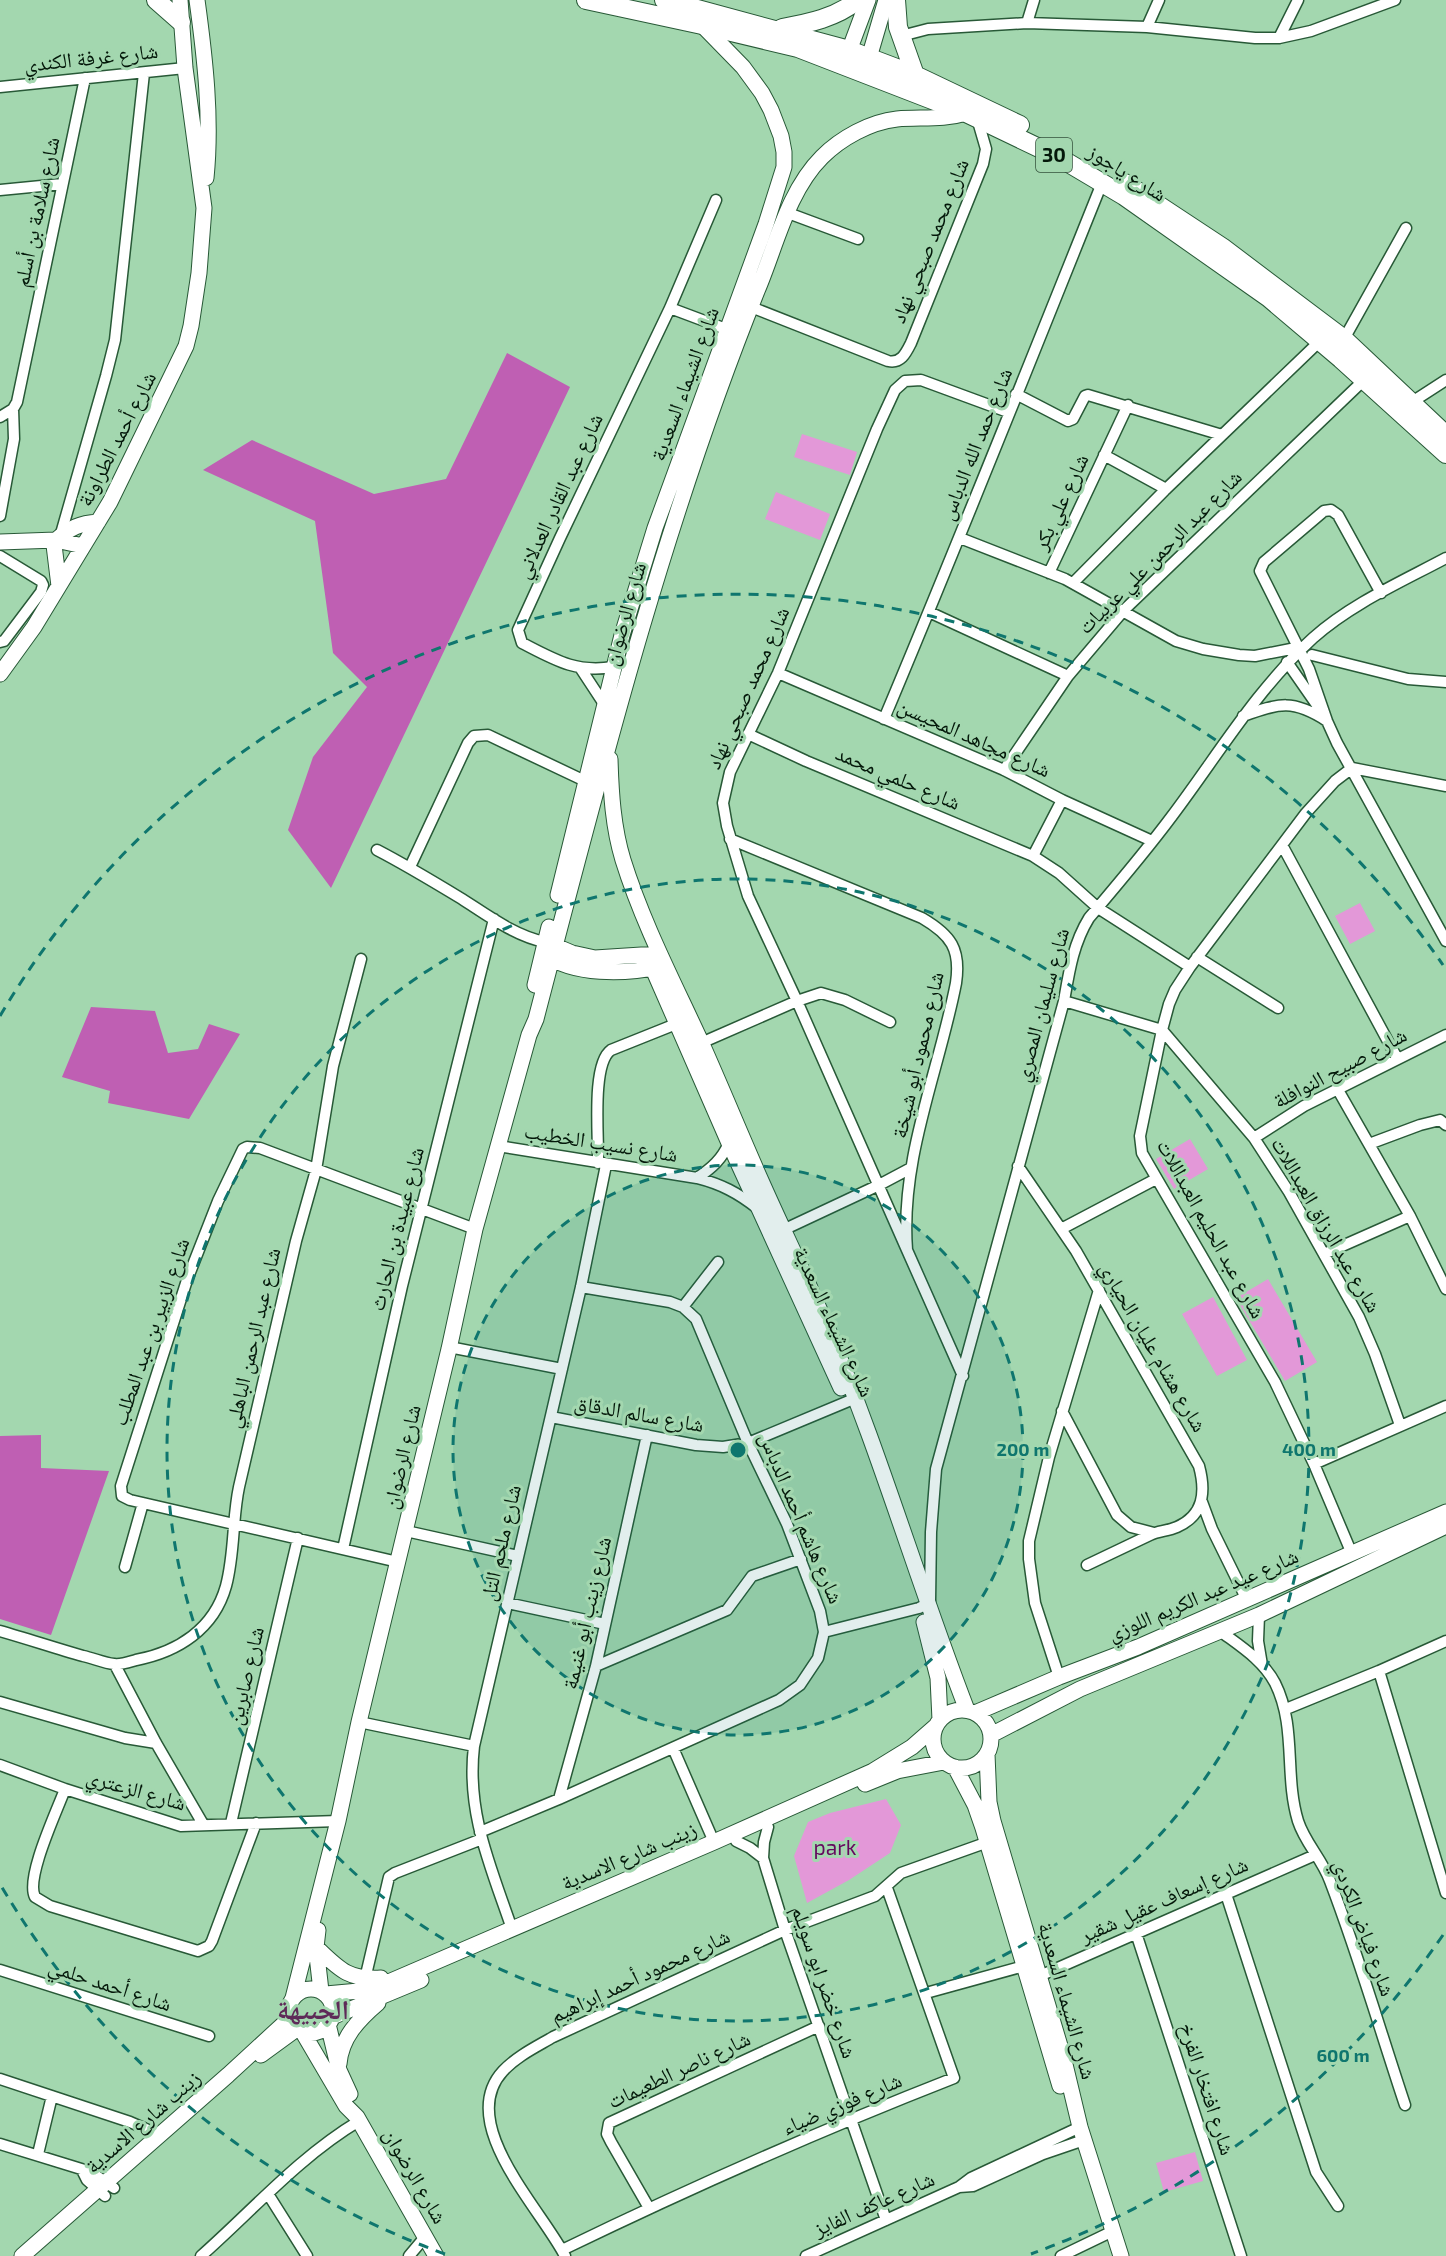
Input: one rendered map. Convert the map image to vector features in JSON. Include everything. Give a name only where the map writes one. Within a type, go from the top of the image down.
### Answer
[{"type":"main road","points":[[156,0],[181,22]]},
{"type":"main road","name":"شارع ياجوز","points":[[586,0],[708,12],[798,48],[846,58]]},
{"type":"main road","name":"شارع ياجوز","points":[[663,0],[776,29],[867,66],[1060,158],[1102,183],[1269,298],[1446,454]]},
{"type":"main road","points":[[776,29],[819,21],[848,8],[858,0]]},
{"type":"main road","points":[[896,0],[901,36],[915,75]]},
{"type":"main road","name":"شارع ياجوز","points":[[867,66],[915,75],[962,96],[1061,146],[1148,197],[1222,247],[1344,339],[1445,430]]},
{"type":"street","name":"شارع أحمد الطراونة","points":[[180,0],[185,68],[203,199]]},
{"type":"street","name":"شارع أحمد الطراونة","points":[[0,674],[34,627],[98,522],[136,451],[186,346],[199,273],[208,154],[205,57],[197,0]]},
{"type":"street","points":[[846,58],[868,0]]},
{"type":"street","points":[[867,66],[886,0]]},
{"type":"street","points":[[1027,23],[1034,0]]},
{"type":"street","points":[[1147,27],[1159,0]]},
{"type":"street","points":[[1279,38],[1298,0]]},
{"type":"street","points":[[901,36],[927,28],[1027,23],[1147,27],[1255,38],[1279,38],[1311,31],[1395,0]]},
{"type":"street","name":"شارع الشيماء السعدية","points":[[585,781],[613,667],[651,568],[655,528],[781,179],[784,152],[781,136],[771,110],[708,12]]},
{"type":"street","name":"شارع غرفة الكندي","points":[[0,87],[185,68]]},
{"type":"street","points":[[59,586],[55,540],[111,357],[144,72]]},
{"type":"street","name":"شارع سلامة بن أسلم","points":[[0,516],[14,439],[13,409],[18,395],[86,78]]},
{"type":"street","points":[[858,239],[788,213],[800,185],[823,155],[870,125],[898,119],[972,116]]},
{"type":"street","name":"شارع محمد صبحي نهاد","points":[[751,307],[888,361],[893,362],[900,359],[910,342],[983,164],[986,149],[972,116]]},
{"type":"street","points":[[781,179],[800,185]]},
{"type":"street","name":"شارع حمد الله الدباس","points":[[884,719],[960,538],[1008,412],[1102,183]]},
{"type":"street","points":[[0,190],[62,184]]},
{"type":"street","name":"شارع عبد القادر العدلاني","points":[[613,667],[581,669],[545,655],[522,643],[518,635],[519,627],[670,308],[716,200]]},
{"type":"street","name":"شارع الرضوان","points":[[546,948],[609,742],[651,568],[671,533],[690,470],[788,213]]},
{"type":"street","points":[[1344,339],[1406,228]]},
{"type":"street","points":[[670,308],[726,329]]},
{"type":"street","points":[[1073,583],[1166,489],[1320,341]]},
{"type":"street","name":"شارع محمد صبحي نهاد","points":[[908,1250],[748,896],[730,838],[725,815],[724,792],[730,772],[778,673],[877,429],[898,386],[910,379],[921,380],[1008,412]]},
{"type":"street","name":"شارع عبد الرحمن علي عربيات","points":[[1004,770],[1068,676],[1124,610],[1364,380]]},
{"type":"street","points":[[1412,402],[1446,380]]},
{"type":"street","points":[[1016,394],[1068,421],[1073,419],[1085,396],[1088,395],[1128,405],[1222,435]]},
{"type":"street","name":"شارع علي بكر","points":[[1128,405],[1049,573],[1124,610],[1159,633],[1203,649],[1256,656],[1291,649],[1300,651]]},
{"type":"street","points":[[0,417],[13,409]]},
{"type":"street","points":[[1104,455],[1166,489]]},
{"type":"street","points":[[1327,721],[1309,669],[1260,571],[1264,562],[1324,511],[1331,510],[1338,515],[1381,592]]},
{"type":"street","points":[[55,540],[80,524],[98,522]]},
{"type":"street","points":[[655,528],[671,533]]},
{"type":"street","points":[[960,538],[1049,573]]},
{"type":"street","points":[[0,542],[55,540],[80,550]]},
{"type":"street","points":[[0,556],[41,581],[43,585],[41,592],[29,608],[4,641],[0,642]]},
{"type":"street","name":"شارع سليمان المصري","points":[[923,1606],[930,1599],[931,1532],[936,1469],[1064,1001],[1074,948],[1084,926],[1172,816],[1242,716],[1287,662],[1315,636],[1381,592],[1446,558]]},
{"type":"street","points":[[929,612],[1068,676]]},
{"type":"street","points":[[1309,669],[1315,636]]},
{"type":"street","points":[[1312,655],[1408,679],[1444,680]]},
{"type":"street","points":[[1287,662],[1327,721],[1446,941]]},
{"type":"street","points":[[581,669],[604,704]]},
{"type":"street","name":"شارع مجاهد المحيسن","points":[[778,673],[1004,770],[1062,800],[1152,841]]},
{"type":"street","points":[[1242,716],[1283,705],[1300,706],[1327,721]]},
{"type":"street","name":"شارع حلمي محمد","points":[[748,734],[806,761],[1034,856],[1059,873],[1098,908],[1190,967]]},
{"type":"street","points":[[410,867],[468,742],[474,736],[488,735],[585,781]]},
{"type":"street","points":[[377,850],[410,867],[580,970],[605,964],[657,961],[623,859],[612,807],[609,742]]},
{"type":"street","points":[[1352,768],[1446,786]]},
{"type":"street","name":"شارع عبد الحليم العبداللات","points":[[1352,768],[1335,781],[1306,813],[1197,957],[1172,996],[1162,1030],[1140,1136],[1142,1153],[1156,1179],[1275,1382],[1314,1464],[1352,1554]]},
{"type":"street","name":"شارع الرضوان","points":[[293,1998],[338,1821],[359,1722],[406,1531],[475,1229],[529,1035],[528,1018],[585,781]]},
{"type":"street","points":[[1034,856],[1062,800]]},
{"type":"street","name":"شارع محمود أبو شيخة","points":[[730,838],[922,918],[945,934],[954,947],[958,967],[953,998],[911,1168],[906,1216],[908,1250],[963,1376]]},
{"type":"street","points":[[1282,845],[1397,1058]]},
{"type":"street","name":"شارع عبيدة بن الحارث","points":[[343,1549],[402,1286],[494,919]]},
{"type":"street","points":[[1197,957],[1278,1008]]},
{"type":"street","name":"شارع عبد الرحمن الباهلي","points":[[115,1665],[167,1652],[194,1637],[205,1625],[225,1589],[233,1552],[239,1487],[296,1241],[316,1170],[333,1066],[361,959]]},
{"type":"street","name":"شارع الشيماء السعدية","points":[[657,961],[676,1024],[759,1210],[852,1400]]},
{"type":"street","name":"شارع الشيماء السعدية","points":[[657,961],[701,1043],[825,1321],[923,1606],[971,1711]]},
{"type":"street","points":[[701,1043],[813,994],[829,994],[890,1022]]},
{"type":"street","points":[[1064,1001],[1162,1030]]},
{"type":"street","name":"شارع ملحم التل","points":[[512,1929],[481,1836],[473,1800],[471,1768],[474,1746],[581,1287],[602,1164],[596,1099],[604,1056],[611,1050],[676,1024]]},
{"type":"street","name":"شارع عبد الرزاق العبداللات","points":[[1162,1030],[1254,1138],[1288,1192],[1359,1317],[1376,1354],[1400,1425]]},
{"type":"street","name":"شارع صبيح النوافلة","points":[[1254,1138],[1304,1106],[1446,1035]]},
{"type":"street","points":[[1338,1090],[1410,1216],[1446,1289]]},
{"type":"street","points":[[1369,1144],[1440,1120],[1446,1125]]},
{"type":"street","name":"شارع نسيب الخطيب","points":[[697,1178],[720,1159],[729,1143]]},
{"type":"street","name":"شارع نسيب الخطيب","points":[[498,1146],[697,1178],[741,1195],[759,1210]]},
{"type":"street","name":"شارع الزبير بن عبد المطلب","points":[[398,1562],[142,1503],[122,1496],[121,1486],[187,1280],[238,1155],[247,1147],[260,1148],[475,1229]]},
{"type":"street","name":"شارع هشام عليان الحياري","points":[[1018,1166],[1063,1228],[1198,1466],[1203,1481],[1202,1502],[1212,1529],[1247,1600]]},
{"type":"street","points":[[783,1230],[911,1168]]},
{"type":"street","points":[[1063,1228],[1156,1179]]},
{"type":"street","points":[[1324,1254],[1410,1216]]},
{"type":"street","points":[[581,1287],[670,1302],[683,1307],[718,1262]]},
{"type":"street","points":[[1059,1677],[1035,1603],[1029,1559],[1034,1517],[1062,1411],[1099,1290]]},
{"type":"street","name":"شارع هاشم أحمد الدباس","points":[[365,1979],[389,1877],[753,1713],[790,1693],[800,1685],[815,1664],[824,1632],[816,1596],[748,1443],[700,1326],[683,1307]]},
{"type":"street","points":[[449,1347],[562,1369]]},
{"type":"street","name":"شارع سالم الدقاق","points":[[551,1417],[723,1447],[748,1443],[852,1400]]},
{"type":"street","points":[[1314,1464],[1446,1406]]},
{"type":"street","points":[[1062,1411],[1117,1515],[1131,1527],[1154,1533]]},
{"type":"street","name":"شارع زينب أبو غنيمة","points":[[559,1799],[596,1666],[647,1435]]},
{"type":"street","points":[[1087,1564],[1154,1533],[1176,1528],[1195,1515],[1202,1502]]},
{"type":"street","points":[[125,1567],[142,1503]]},
{"type":"street","name":"شارع عيد عبد الكريم اللوزي","points":[[971,1711],[1138,1647],[1446,1512]]},
{"type":"street","name":"شارع عيد عبد الكريم اللوزي","points":[[991,1735],[1080,1689],[1259,1615],[1446,1526]]},
{"type":"street","points":[[406,1531],[518,1556]]},
{"type":"street","name":"شارع صابرين","points":[[231,1823],[298,1538]]},
{"type":"street","points":[[596,1666],[727,1610],[752,1576],[801,1559]]},
{"type":"street","points":[[507,1603],[605,1624]]},
{"type":"street","name":"شارع الشيماء السعدية","points":[[923,1606],[938,1678],[938,1723]]},
{"type":"street","points":[[824,1632],[923,1606]]},
{"type":"street","name":"شارع فياض الكردي","points":[[1259,1615],[1258,1641],[1262,1665]]},
{"type":"street","points":[[0,1630],[115,1665],[156,1743],[203,1824]]},
{"type":"street","name":"شارع فياض الكردي","points":[[1220,1631],[1262,1665],[1274,1682],[1286,1708],[1294,1806],[1303,1836],[1330,1881],[1405,2104]]},
{"type":"street","points":[[1286,1708],[1446,1641]]},
{"type":"street","points":[[1379,1671],[1446,1893]]},
{"type":"street","points":[[0,1702],[125,1738],[156,1743]]},
{"type":"street","points":[[952,1711],[971,1711],[983,1718],[991,1735],[991,1745],[987,1754],[974,1765],[966,1768],[950,1765],[939,1757],[933,1742],[938,1723],[952,1711]]},
{"type":"street","points":[[359,1722],[474,1746]]},
{"type":"street","name":"زينب شارع الاسدية","points":[[324,1993],[359,1991],[402,1977],[714,1842],[873,1771],[906,1752],[938,1723]]},
{"type":"street","points":[[673,1748],[714,1842]]},
{"type":"street","name":"شارع الشيماء السعدية","points":[[987,1754],[990,1812],[1052,2055],[1077,2135],[1091,2190],[1108,2233],[1121,2256]]},
{"type":"street","name":"شارع الزعتري","points":[[0,1765],[65,1789],[181,1826],[338,1821]]},
{"type":"street","name":"شارع الشيماء السعدية","points":[[950,1765],[975,1805],[1031,1974]]},
{"type":"street","name":"زينب شارع الاسدية","points":[[330,2021],[897,1771],[950,1765]]},
{"type":"street","points":[[65,1789],[34,1871],[32,1887],[35,1897],[50,1906],[198,1951],[209,1946],[212,1941],[256,1823]]},
{"type":"street","name":"شارع خضر ابو سويلم","points":[[768,1827],[763,1858],[785,1930],[886,2220]]},
{"type":"street","points":[[736,1841],[763,1858]]},
{"type":"street","name":"شارع محمود أحمد إبراهيم","points":[[563,2253],[497,2145],[489,2113],[490,2097],[497,2079],[525,2053],[553,2037],[785,1930],[875,1896],[901,1874],[988,1842]]},
{"type":"street","name":"شارع إسعاف عقيل شقير","points":[[926,1993],[1031,1974],[1136,1933],[1315,1855]]},
{"type":"street","name":"شارع فوزي ضياء","points":[[563,2253],[649,2208],[954,2078],[926,1993],[886,1888]]},
{"type":"street","name":"شارع الرضوان","points":[[321,1891],[322,1907],[316,1947],[324,1993]]},
{"type":"street","points":[[1226,1894],[1316,2172],[1338,2206]]},
{"type":"street","name":"شارع افتخار الفرخ","points":[[1136,1933],[1241,2256]]},
{"type":"street","points":[[316,1947],[339,1970],[350,1976],[365,1979],[402,1977]]},
{"type":"street","name":"شارع أحمد حلمي","points":[[0,1970],[208,2036]]},
{"type":"street","points":[[311,1989],[324,1993],[331,2001],[330,2021],[316,2032],[297,2026],[289,2008],[293,1998],[301,1991],[311,1989]]},
{"type":"street","points":[[339,2070],[340,2053],[350,2032],[388,1994]]},
{"type":"street","name":"شارع الرضوان","points":[[330,2021],[339,2070],[356,2107],[358,2119]]},
{"type":"street","name":"شارع الرضوان","points":[[297,2026],[346,2106],[358,2119],[436,2256]]},
{"type":"street","name":"زينب شارع الاسدية","points":[[34,2256],[159,2135],[297,2026]]},
{"type":"street","name":"زينب شارع الاسدية","points":[[22,2256],[297,2026]]},
{"type":"street","name":"شارع ناصر الطعيمات","points":[[649,2208],[607,2134],[609,2122],[819,2026]]},
{"type":"street","points":[[0,2079],[145,2127],[159,2135]]},
{"type":"street","points":[[38,2154],[52,2096]]},
{"type":"street","points":[[201,2256],[311,2154],[358,2119]]},
{"type":"street","name":"شارع عاكف الفايز","points":[[806,2256],[959,2187],[971,2178],[1077,2135]]},
{"type":"street","points":[[0,2144],[91,2172],[106,2188]]},
{"type":"street","points":[[268,2194],[307,2256]]},
{"type":"street","name":"شارع الشيماء السعدية","points":[[1108,2233],[1110,2256]]},
{"type":"street","points":[[1061,2256],[1108,2233]]},
{"type":"street","points":[[409,2256],[425,2237]]},
{"type":"green space","points":[[802,434],[857,452],[850,475],[794,457]]},
{"type":"green space","points":[[776,492],[830,514],[820,540],[765,519]]},
{"type":"green space","points":[[1360,903],[1375,931],[1350,944],[1335,916]]},
{"type":"green space","points":[[1190,1139],[1208,1169],[1174,1189],[1156,1159]]},
{"type":"green space","points":[[1268,1279],[1317,1362],[1285,1381],[1236,1298]]},
{"type":"green space","points":[[1213,1297],[1247,1360],[1217,1376],[1182,1314]]},
{"type":"green space","name":"park","points":[[886,1799],[901,1825],[890,1853],[849,1880],[807,1903],[794,1856],[808,1822],[830,1813]]},
{"type":"green space","points":[[1195,2152],[1203,2181],[1164,2192],[1156,2163]]},
{"type":"shaded area","points":[[507,353],[570,387],[331,888],[288,830],[313,757],[367,687],[333,653],[315,521],[203,470],[252,440],[374,494],[446,479]]},
{"type":"shaded area","points":[[91,1007],[155,1011],[168,1053],[198,1049],[209,1024],[240,1034],[189,1119],[108,1103],[110,1091],[62,1077]]},
{"type":"shaded area","points":[[41,1435],[41,1468],[109,1471],[51,1635],[0,1619],[0,1436]]},
{"type":"district","name":"الجبيهة","points":[[313,2010]]}]
